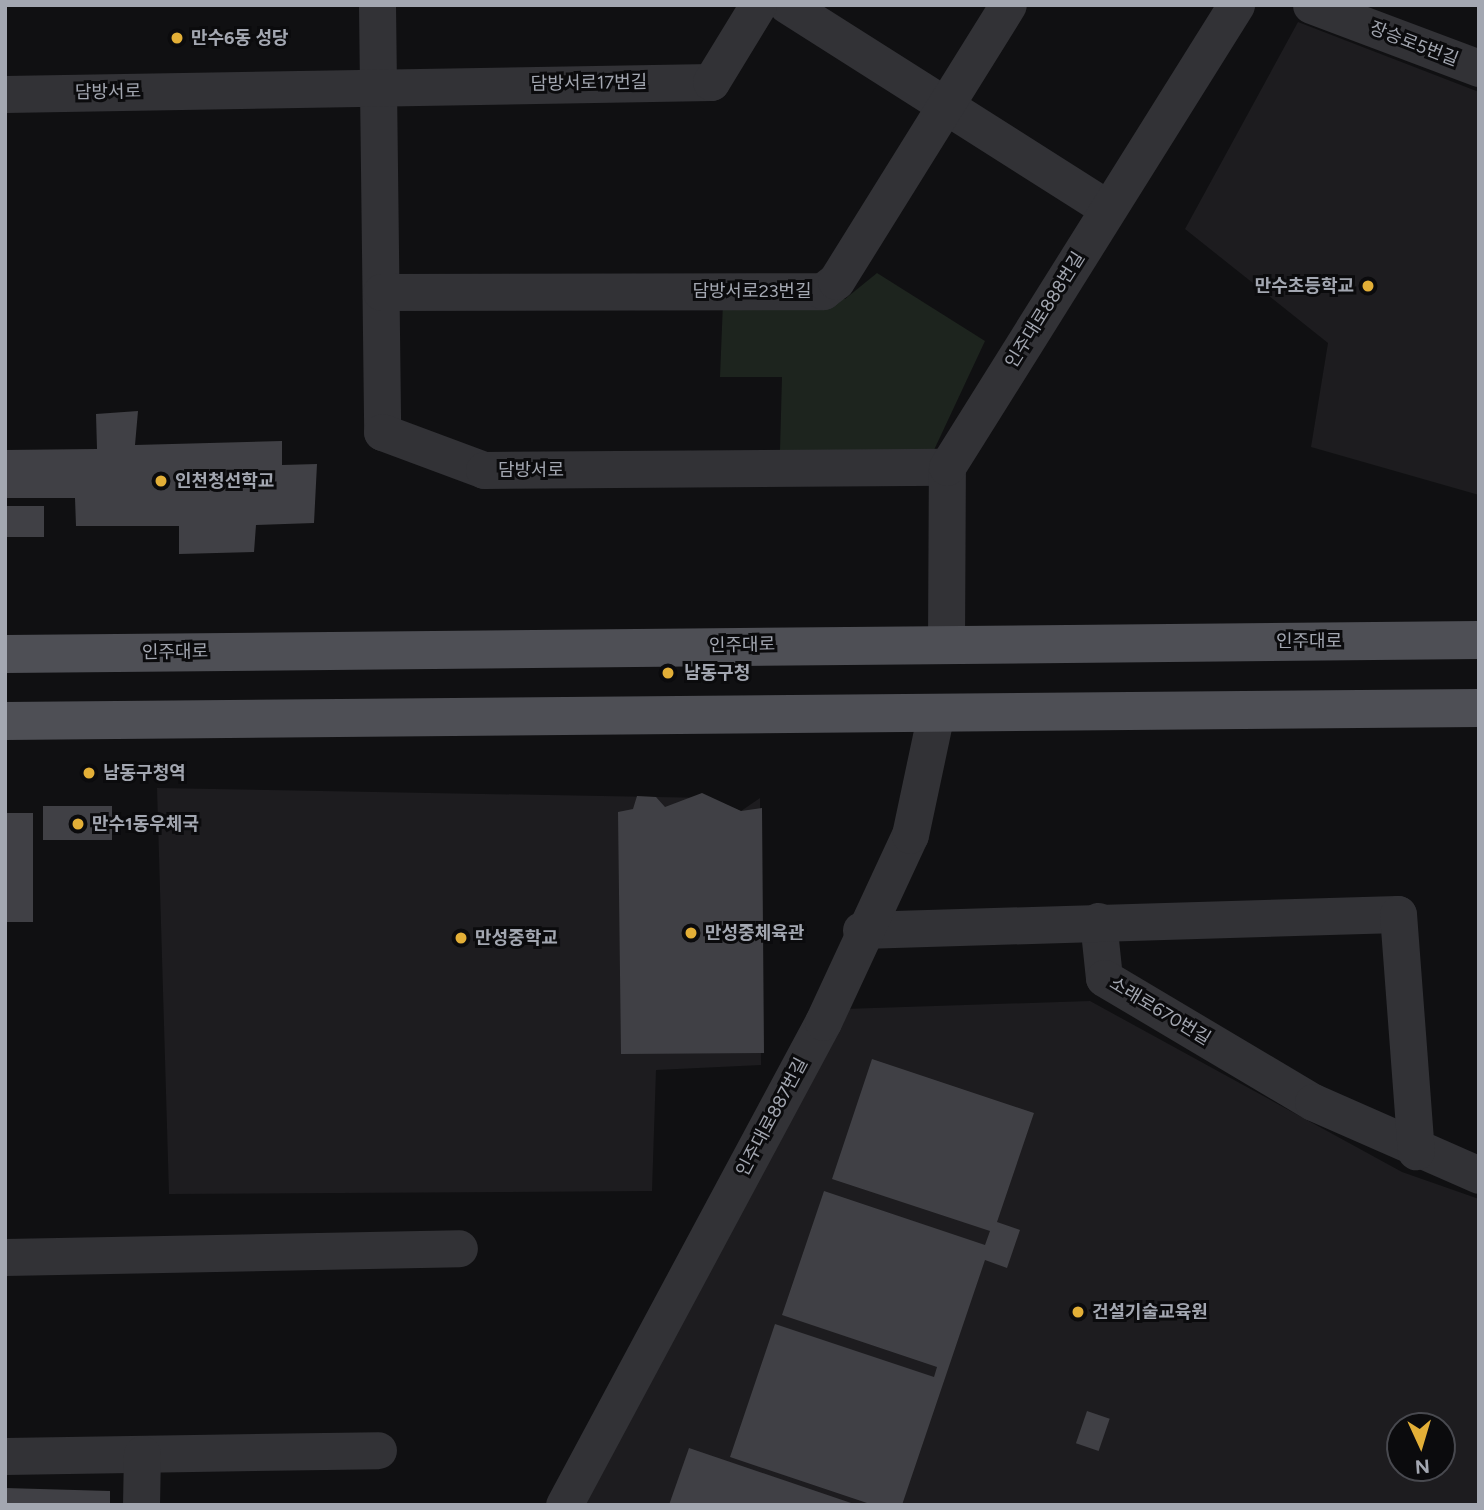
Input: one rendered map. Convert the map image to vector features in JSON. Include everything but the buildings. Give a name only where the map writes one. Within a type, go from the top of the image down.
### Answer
[{"type":"main road","name":"인주대로","points":[[5,654],[946,642],[1479,640]]},
{"type":"main road","points":[[5,721],[1479,708]]},
{"type":"street","name":"담방서로","points":[[377,5],[382,432],[484,470],[947,467]]},
{"type":"street","name":"담방서로17번길","points":[[378,86],[711,82],[758,5]]},
{"type":"street","points":[[787,5],[1108,209]]},
{"type":"street","name":"담방서로23번길","points":[[381,292],[823,291],[836,281],[1008,5]]},
{"type":"street","name":"인주대로888번길","points":[[947,467],[1236,5]]},
{"type":"street","name":"장승로5번길","points":[[1311,5],[1479,68]]},
{"type":"street","name":"담방서로","points":[[5,94],[378,86]]},
{"type":"street","points":[[946,642],[947,467]]},
{"type":"street","name":"인주대로887번길","points":[[564,1505],[823,1022],[861,930],[910,835],[936,713]]},
{"type":"street","points":[[861,930],[1398,914],[1416,1151]]},
{"type":"street","name":"소래로670번길","points":[[1098,921],[1104,978],[1313,1101],[1416,1151],[1479,1175]]},
{"type":"street","points":[[5,1257],[459,1248]]},
{"type":"street","points":[[5,1456],[378,1450]]},
{"type":"street","points":[[141,1505],[142,1454]]},
{"type":"shaded area","name":"만수초등학교","points":[[1298,22],[1479,92],[1479,495],[1311,447],[1328,343],[1185,229]]},
{"type":"shaded area","points":[[877,273],[985,341],[934,450],[780,450],[782,377],[720,377],[723,302],[845,299]]},
{"type":"shaded area","name":"만성중학교","points":[[157,788],[710,798],[741,811],[760,798],[761,1065],[656,1070],[652,1191],[169,1194]]},
{"type":"shaded area","name":"건설기술교육원","points":[[1090,1001],[1402,1172],[1479,1199],[1479,1505],[572,1505],[844,1009]]},
{"type":"place","name":"만수6동 성당","points":[[177,38]]},
{"type":"place","name":"만수초등학교","points":[[1368,286]]},
{"type":"place","name":"인천청선학교","points":[[161,481]]},
{"type":"place","name":"남동구청","points":[[668,673]]},
{"type":"place","name":"남동구청역","points":[[89,773]]},
{"type":"place","name":"만수1동우체국","points":[[78,824]]},
{"type":"place","name":"만성중체육관","points":[[691,933]]},
{"type":"place","name":"만성중학교","points":[[461,938]]},
{"type":"place","name":"건설기술교육원","points":[[1078,1312]]}]
